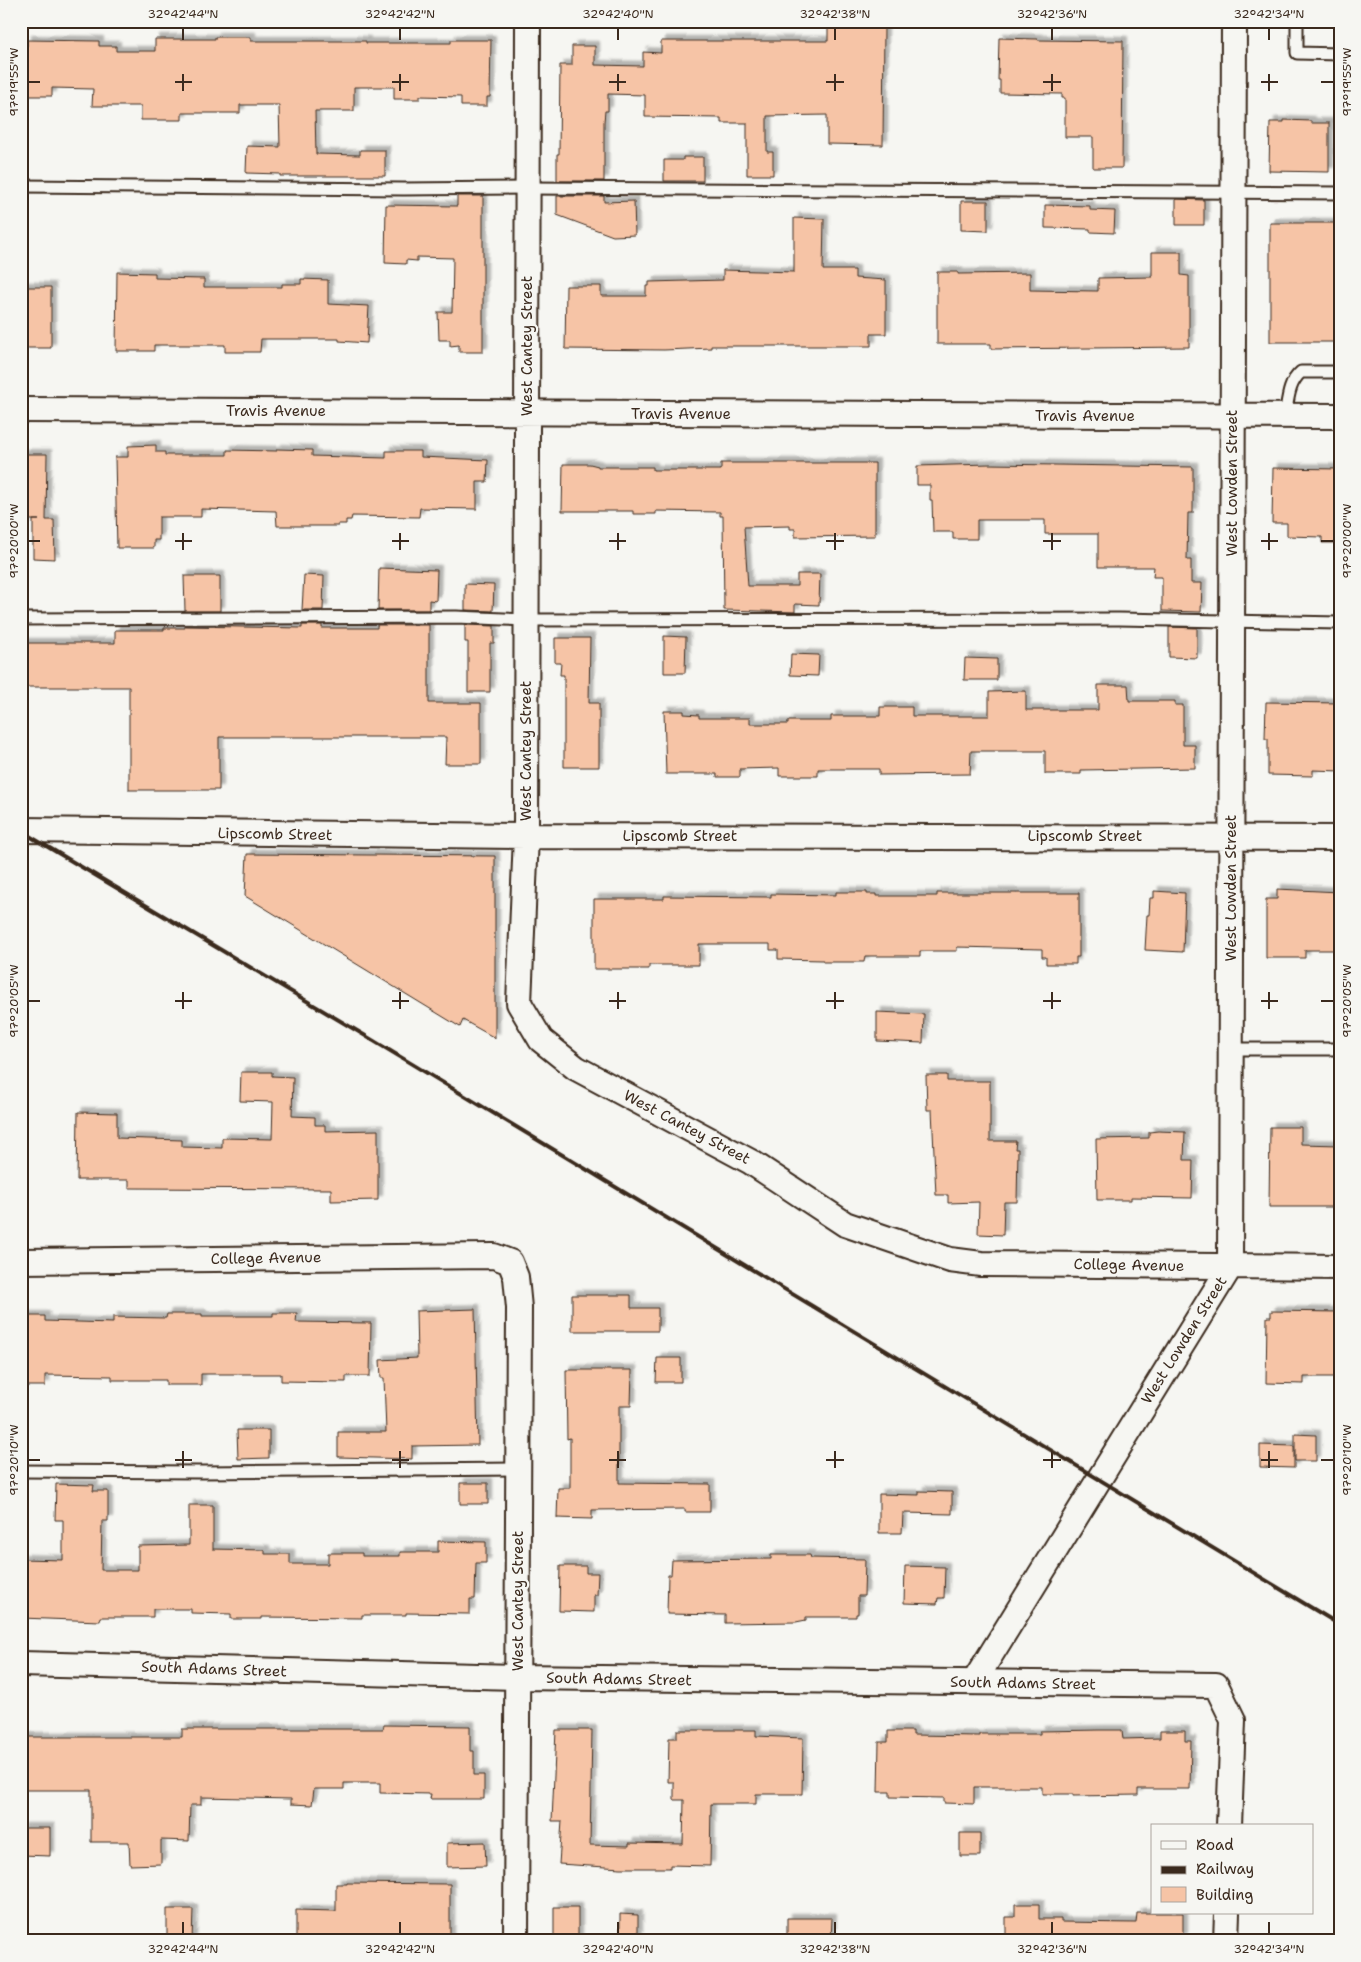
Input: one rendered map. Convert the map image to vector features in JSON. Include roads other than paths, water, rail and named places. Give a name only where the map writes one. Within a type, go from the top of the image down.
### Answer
[{"type":"street","name":"West Cantey Street","points":[[528,21],[526,836],[519,1003],[541,1040],[576,1068],[752,1162],[845,1224],[920,1250]]},
{"type":"street","name":"West Lowden Street","points":[[974,1682],[1230,1266],[1234,21]]},
{"type":"street","name":"Travis Avenue","points":[[21,410],[1340,416]]},
{"type":"street","name":"Lipscomb Street","points":[[21,830],[526,836],[1231,836],[1340,838]]},
{"type":"street","name":"College Avenue","points":[[920,1250],[950,1260],[981,1264],[1340,1267]]},
{"type":"street","name":"College Avenue","points":[[21,1261],[494,1256],[510,1262]]},
{"type":"street","name":"West Cantey Street","points":[[510,1262],[516,1278],[519,1308],[516,1941]]},
{"type":"street","name":"South Adams Street","points":[[21,1664],[517,1677],[1216,1685],[1233,1720],[1229,1824]]},
{"type":"street","points":[[1226,1914],[1226,1941]]},
{"type":"lane","points":[[1297,21],[1297,53],[1340,54]]},
{"type":"lane","points":[[21,186],[1340,192]]},
{"type":"lane","points":[[1285,416],[1290,388],[1295,377],[1301,372],[1340,372]]},
{"type":"lane","points":[[21,619],[456,617],[527,620],[1119,619],[1340,623]]},
{"type":"lane","points":[[1231,1049],[1340,1050]]},
{"type":"lane","points":[[21,1471],[202,1472],[518,1469]]},
{"type":"railway","points":[[21,831],[364,1035],[1340,1625]]}]
